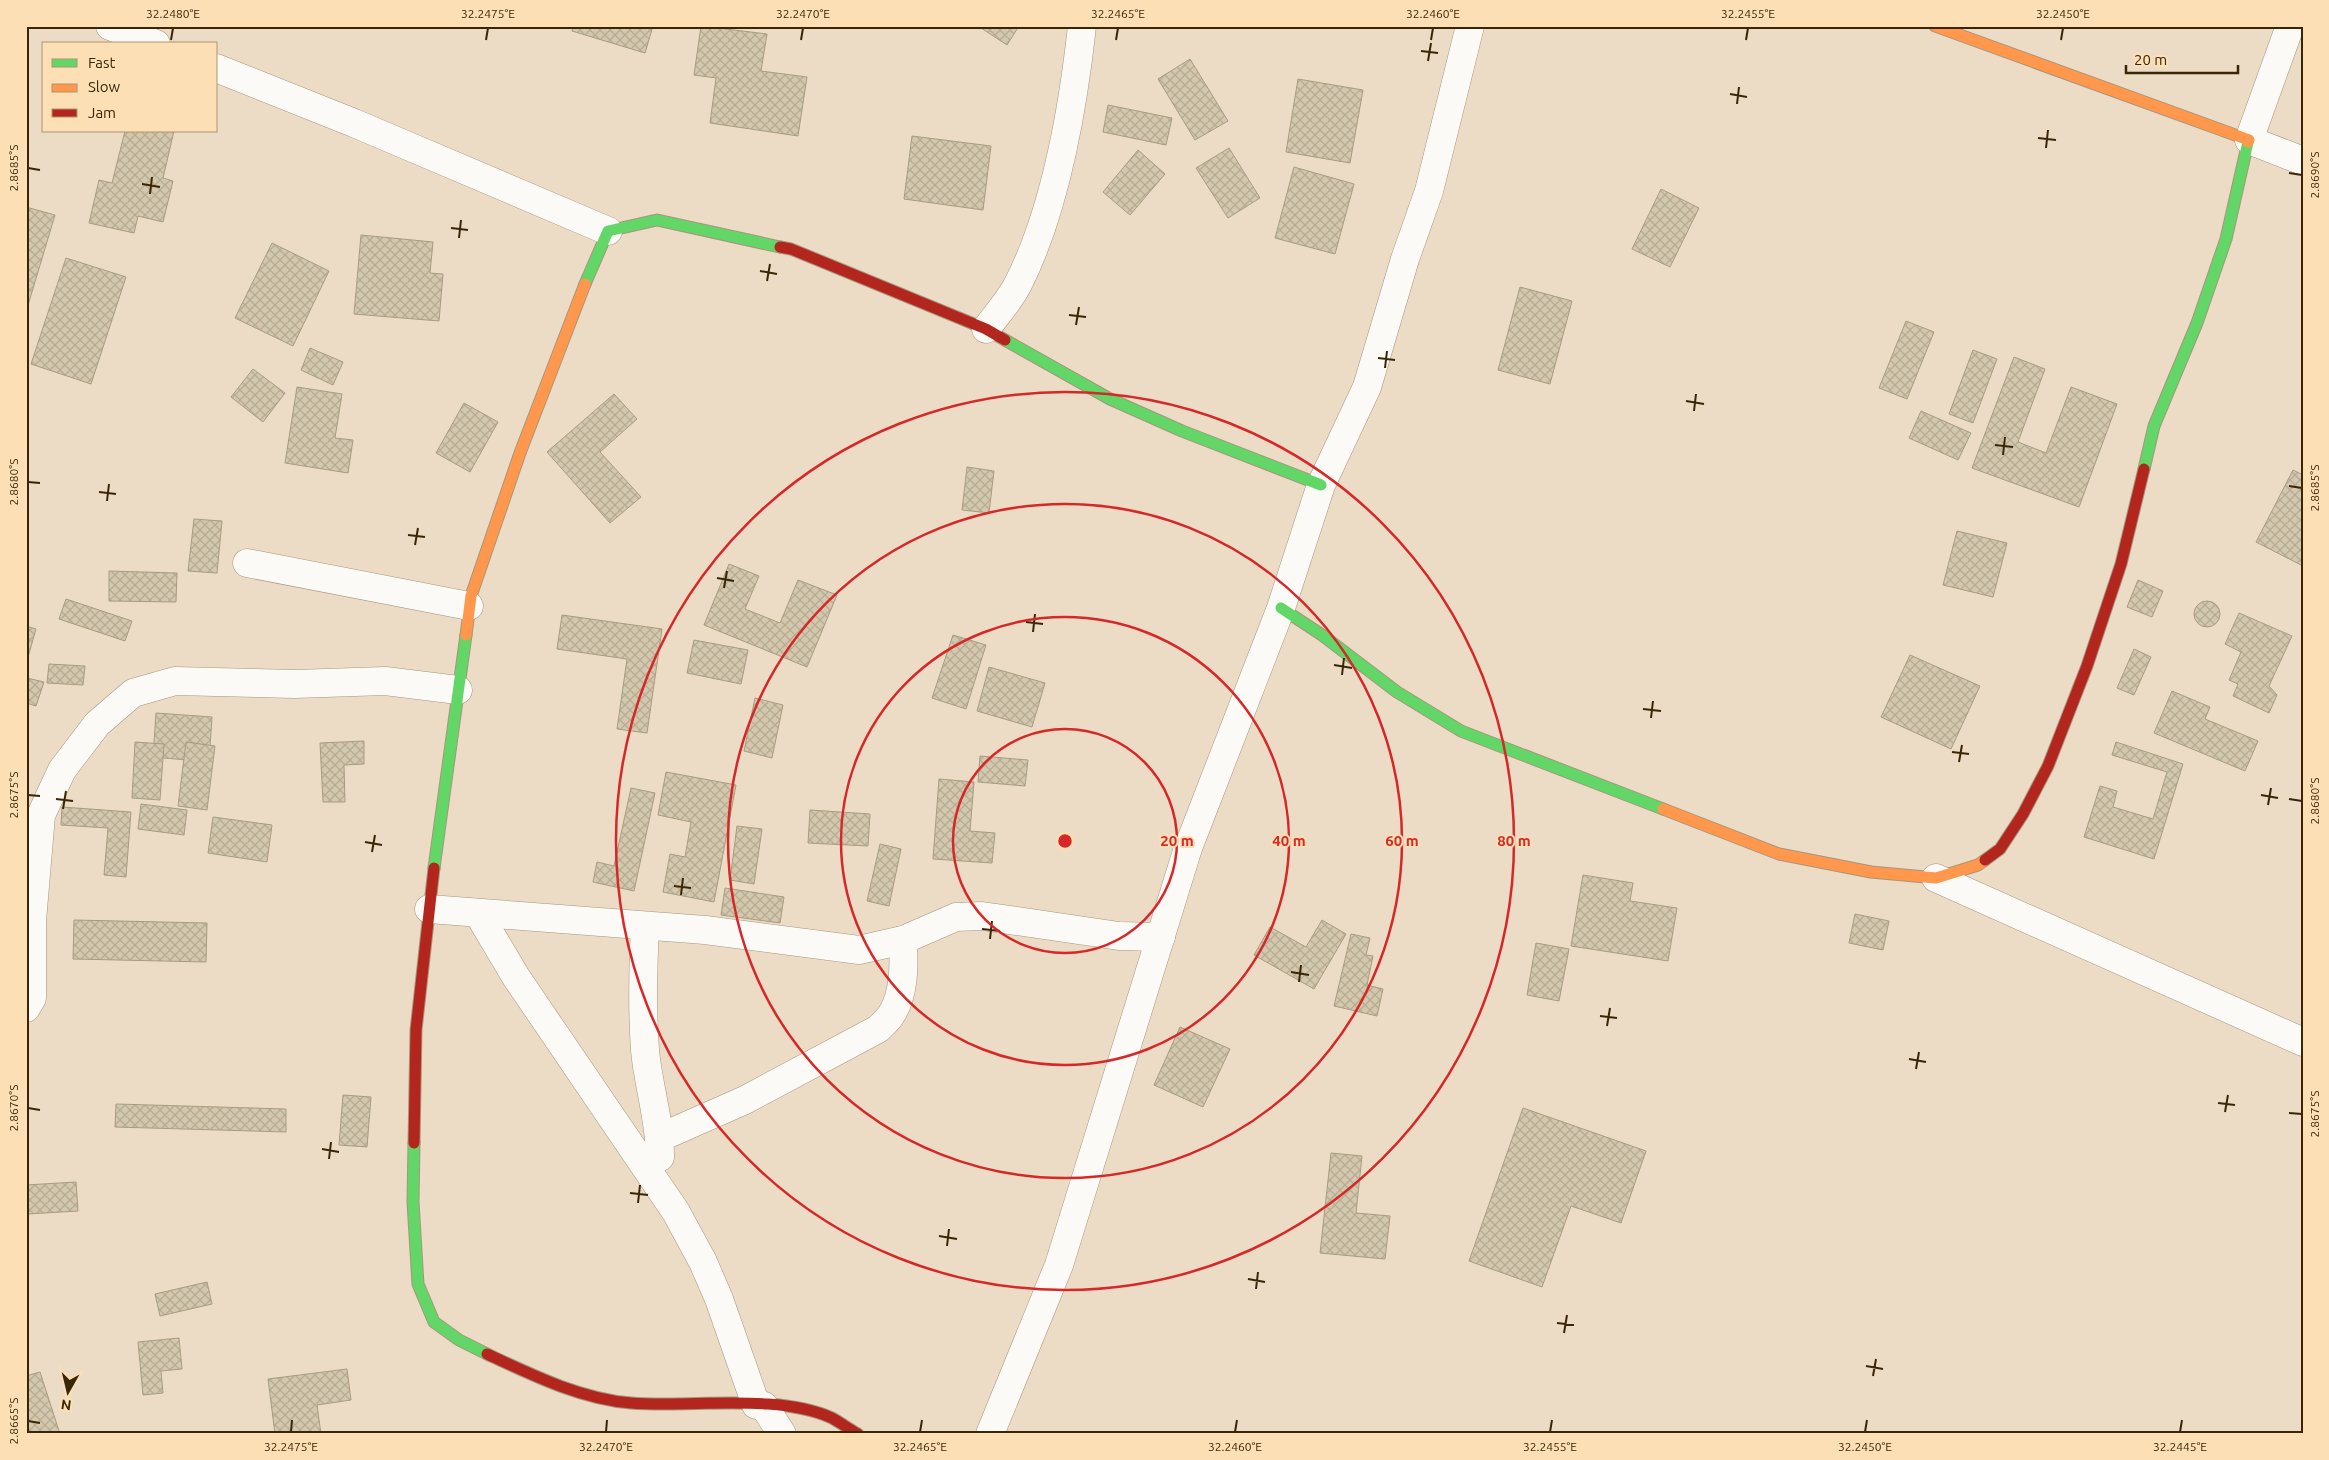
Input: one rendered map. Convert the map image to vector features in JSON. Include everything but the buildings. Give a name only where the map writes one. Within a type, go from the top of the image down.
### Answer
[{"type":"street","points":[[110,26],[151,42]]},
{"type":"street","points":[[986,329],[1018,283],[1039,233],[1068,124],[1082,26]]},
{"type":"street","points":[[990,1434],[1059,1266],[1188,848],[1281,608],[1321,485],[1367,387],[1405,259],[1429,191],[1470,26]]},
{"type":"street","points":[[1935,26],[2249,140],[2303,162]]},
{"type":"street","points":[[1936,878],[1978,865],[2000,849],[2023,814],[2048,766],[2087,666],[2121,564],[2154,426],[2197,323],[2226,239],[2249,140],[2290,26]]},
{"type":"street","points":[[218,69],[354,123],[608,230],[657,220],[792,249],[986,329],[1110,399],[1182,431],[1321,485]]},
{"type":"street","points":[[608,230],[588,276],[520,453],[470,596],[429,909],[416,1030],[413,1202],[418,1284],[434,1322],[459,1340],[523,1371],[593,1397],[631,1403],[790,1407],[831,1418],[858,1434]]},
{"type":"street","points":[[247,562],[469,606]]},
{"type":"street","points":[[1281,608],[1322,635],[1397,692],[1461,730],[1779,854],[1871,872],[1936,878],[2303,1042]]},
{"type":"street","points":[[26,1008],[32,998],[32,921],[41,815],[62,770],[97,724],[133,693],[174,681],[295,684],[385,682],[458,690]]},
{"type":"street","points":[[429,909],[705,930],[859,950],[904,940],[956,917],[982,916],[1119,936],[1162,936]]},
{"type":"street","points":[[478,913],[516,977],[676,1212],[703,1262],[760,1405],[782,1434]]},
{"type":"street","points":[[645,926],[643,972],[646,1050],[659,1138],[660,1190]]},
{"type":"street","points":[[659,1138],[745,1100],[878,1030],[892,1014],[901,987],[904,940]]},
{"type":"traffic: fast","points":[[2144,469],[2154,426],[2197,323],[2226,239],[2248,142]]},
{"type":"traffic: fast","points":[[585,284],[608,231],[657,220],[780,247]]},
{"type":"traffic: fast","points":[[1005,340],[1110,399],[1182,431],[1321,485]]},
{"type":"traffic: fast","points":[[1281,608],[1322,635],[1397,692],[1461,731],[1663,809]]},
{"type":"traffic: fast","points":[[434,868],[466,635]]},
{"type":"traffic: fast","points":[[414,1143],[413,1202],[418,1284],[434,1322],[459,1340],[487,1354]]},
{"type":"traffic: slow","points":[[1935,26],[2249,140],[2248,142]]},
{"type":"traffic: slow","points":[[466,635],[471,596],[520,453],[585,284]]},
{"type":"traffic: slow","points":[[1663,809],[1779,854],[1871,872],[1936,878],[1978,865],[1985,860]]},
{"type":"traffic: jam","points":[[780,247],[791,249],[986,329],[1005,340]]},
{"type":"traffic: jam","points":[[1985,860],[2000,849],[2023,814],[2048,766],[2087,666],[2121,564],[2144,469]]},
{"type":"traffic: jam","points":[[414,1143],[416,1030],[434,868]]},
{"type":"traffic: jam","points":[[487,1354],[557,1385],[612,1401],[655,1404],[733,1403],[785,1406],[810,1410],[832,1418],[858,1434]]}]
